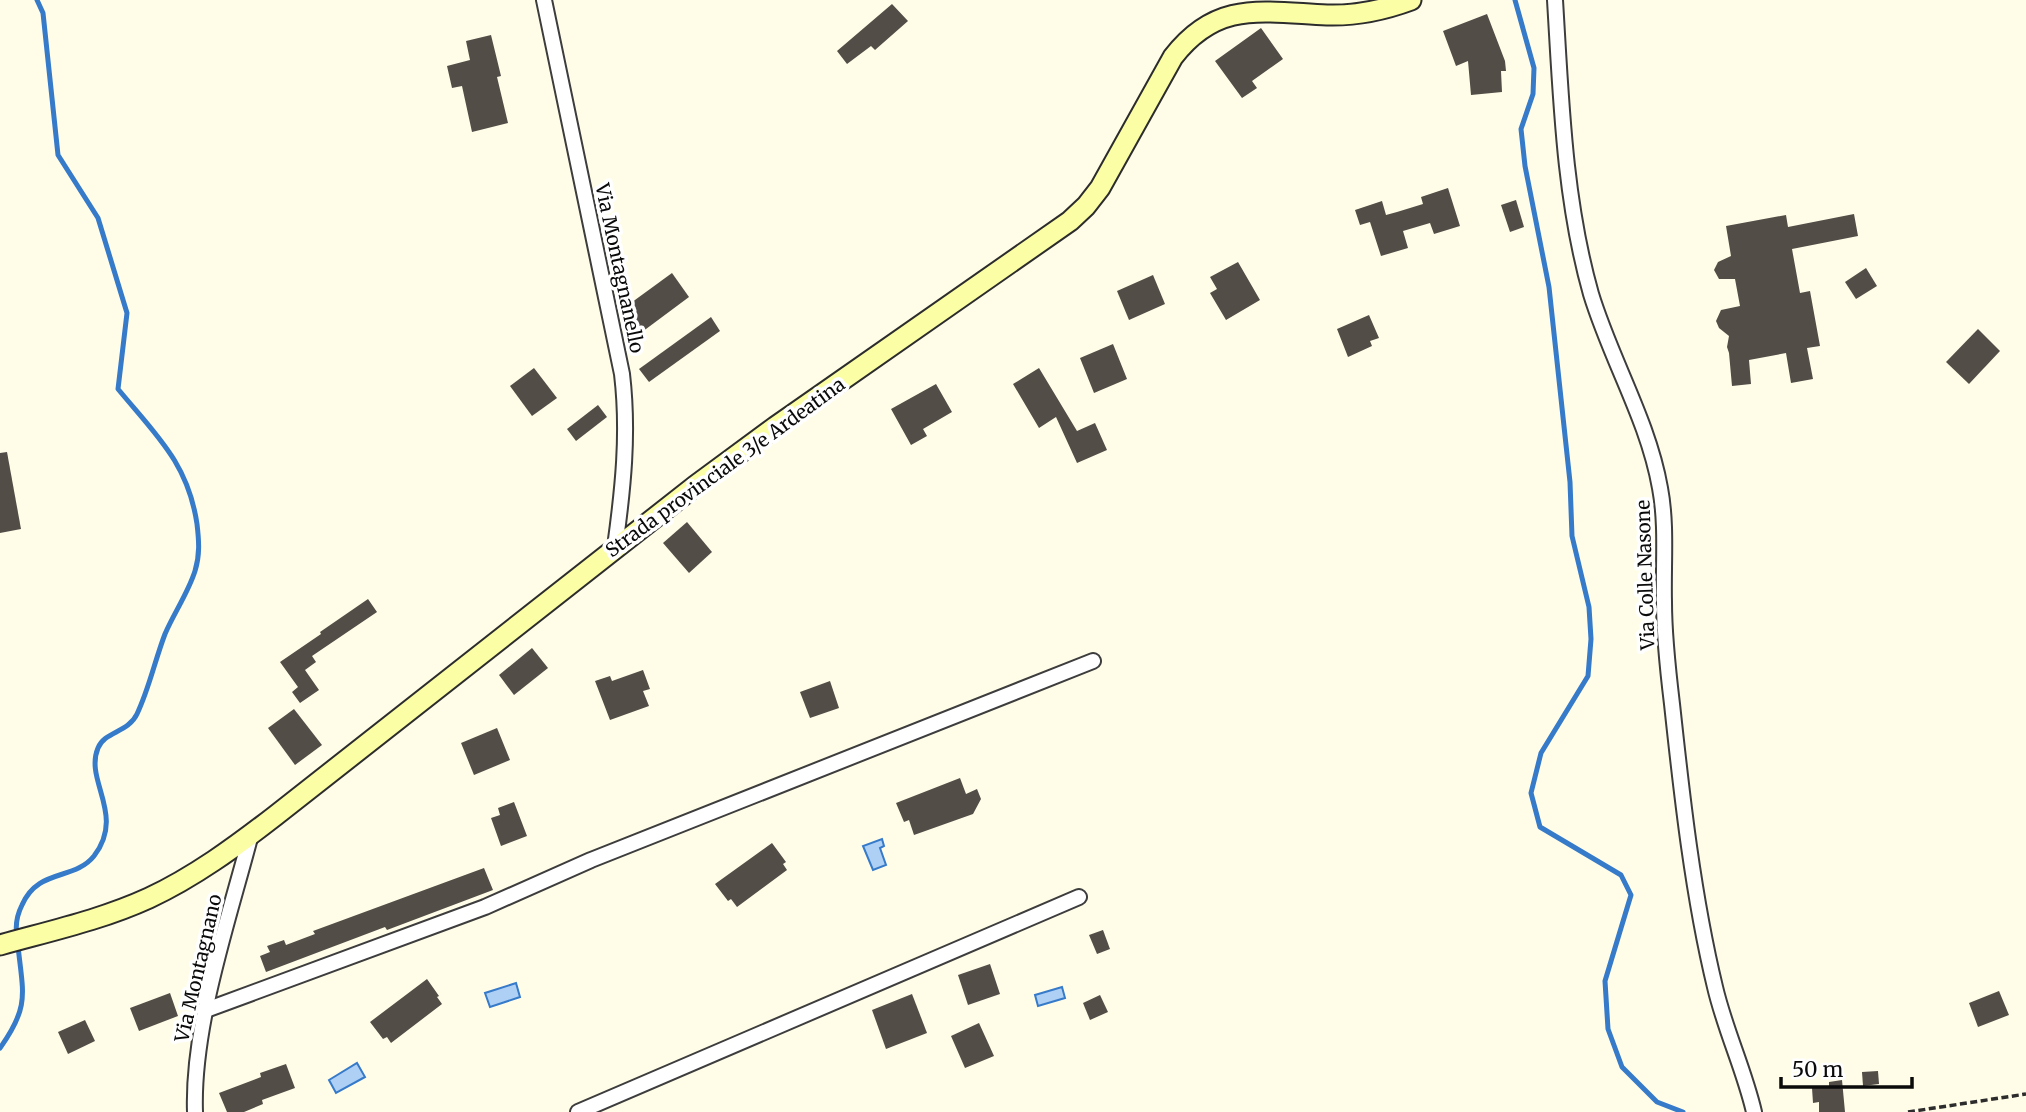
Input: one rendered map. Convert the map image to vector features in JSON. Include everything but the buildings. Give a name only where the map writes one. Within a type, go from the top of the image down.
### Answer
[{"type":"main road","name":"Strada provinciale 3/e Ardeatina","points":[[1,945],[94,920],[150,898],[187,878],[251,834],[615,547],[775,427],[1075,216],[1091,201],[1108,177],[1173,57],[1203,25],[1229,13],[1248,9],[1352,15],[1411,0]]},
{"type":"street","name":"Via Montagnanello","points":[[544,0],[622,374],[626,457],[615,547]]},
{"type":"street","name":"Via Colle Nasone","points":[[1555,0],[1561,100],[1575,225],[1602,328],[1638,417],[1660,487],[1664,520],[1664,603],[1669,676],[1689,838],[1714,986],[1754,1112]]},
{"type":"street","points":[[206,1010],[485,907],[591,860],[1093,661]]},
{"type":"street","name":"Via Montagnano","points":[[195,1112],[197,1058],[206,1010],[251,834]]},
{"type":"street","points":[[579,1112],[1079,897]]},
{"type":"path","points":[[1908,1112],[2026,1094]]},
{"type":"water","points":[[882,839],[884,846],[880,848],[886,865],[873,870],[863,846]]},
{"type":"water","points":[[516,983],[520,997],[490,1007],[485,993]]},
{"type":"water","points":[[1062,987],[1065,998],[1038,1006],[1035,995]]},
{"type":"water","points":[[357,1063],[365,1077],[336,1093],[329,1080]]},
{"type":"waterway","points":[[17,936],[18,916],[29,893],[37,885],[86,864],[103,841],[106,812],[96,773],[98,748],[101,742],[128,725],[137,714],[165,634],[192,579],[199,548],[193,503],[178,467],[157,436],[118,389],[127,313],[98,218],[58,155],[43,13],[37,0]]},
{"type":"waterway","points":[[1515,0],[1534,68],[1533,94],[1521,129],[1525,166],[1549,287],[1570,482],[1572,536],[1589,607],[1591,639],[1588,676],[1541,753],[1531,793],[1540,827],[1621,875],[1631,895],[1605,981],[1608,1029],[1622,1067],[1657,1102],[1683,1112]]},
{"type":"waterway","points":[[0,1048],[16,1021],[22,999],[18,946]]}]
